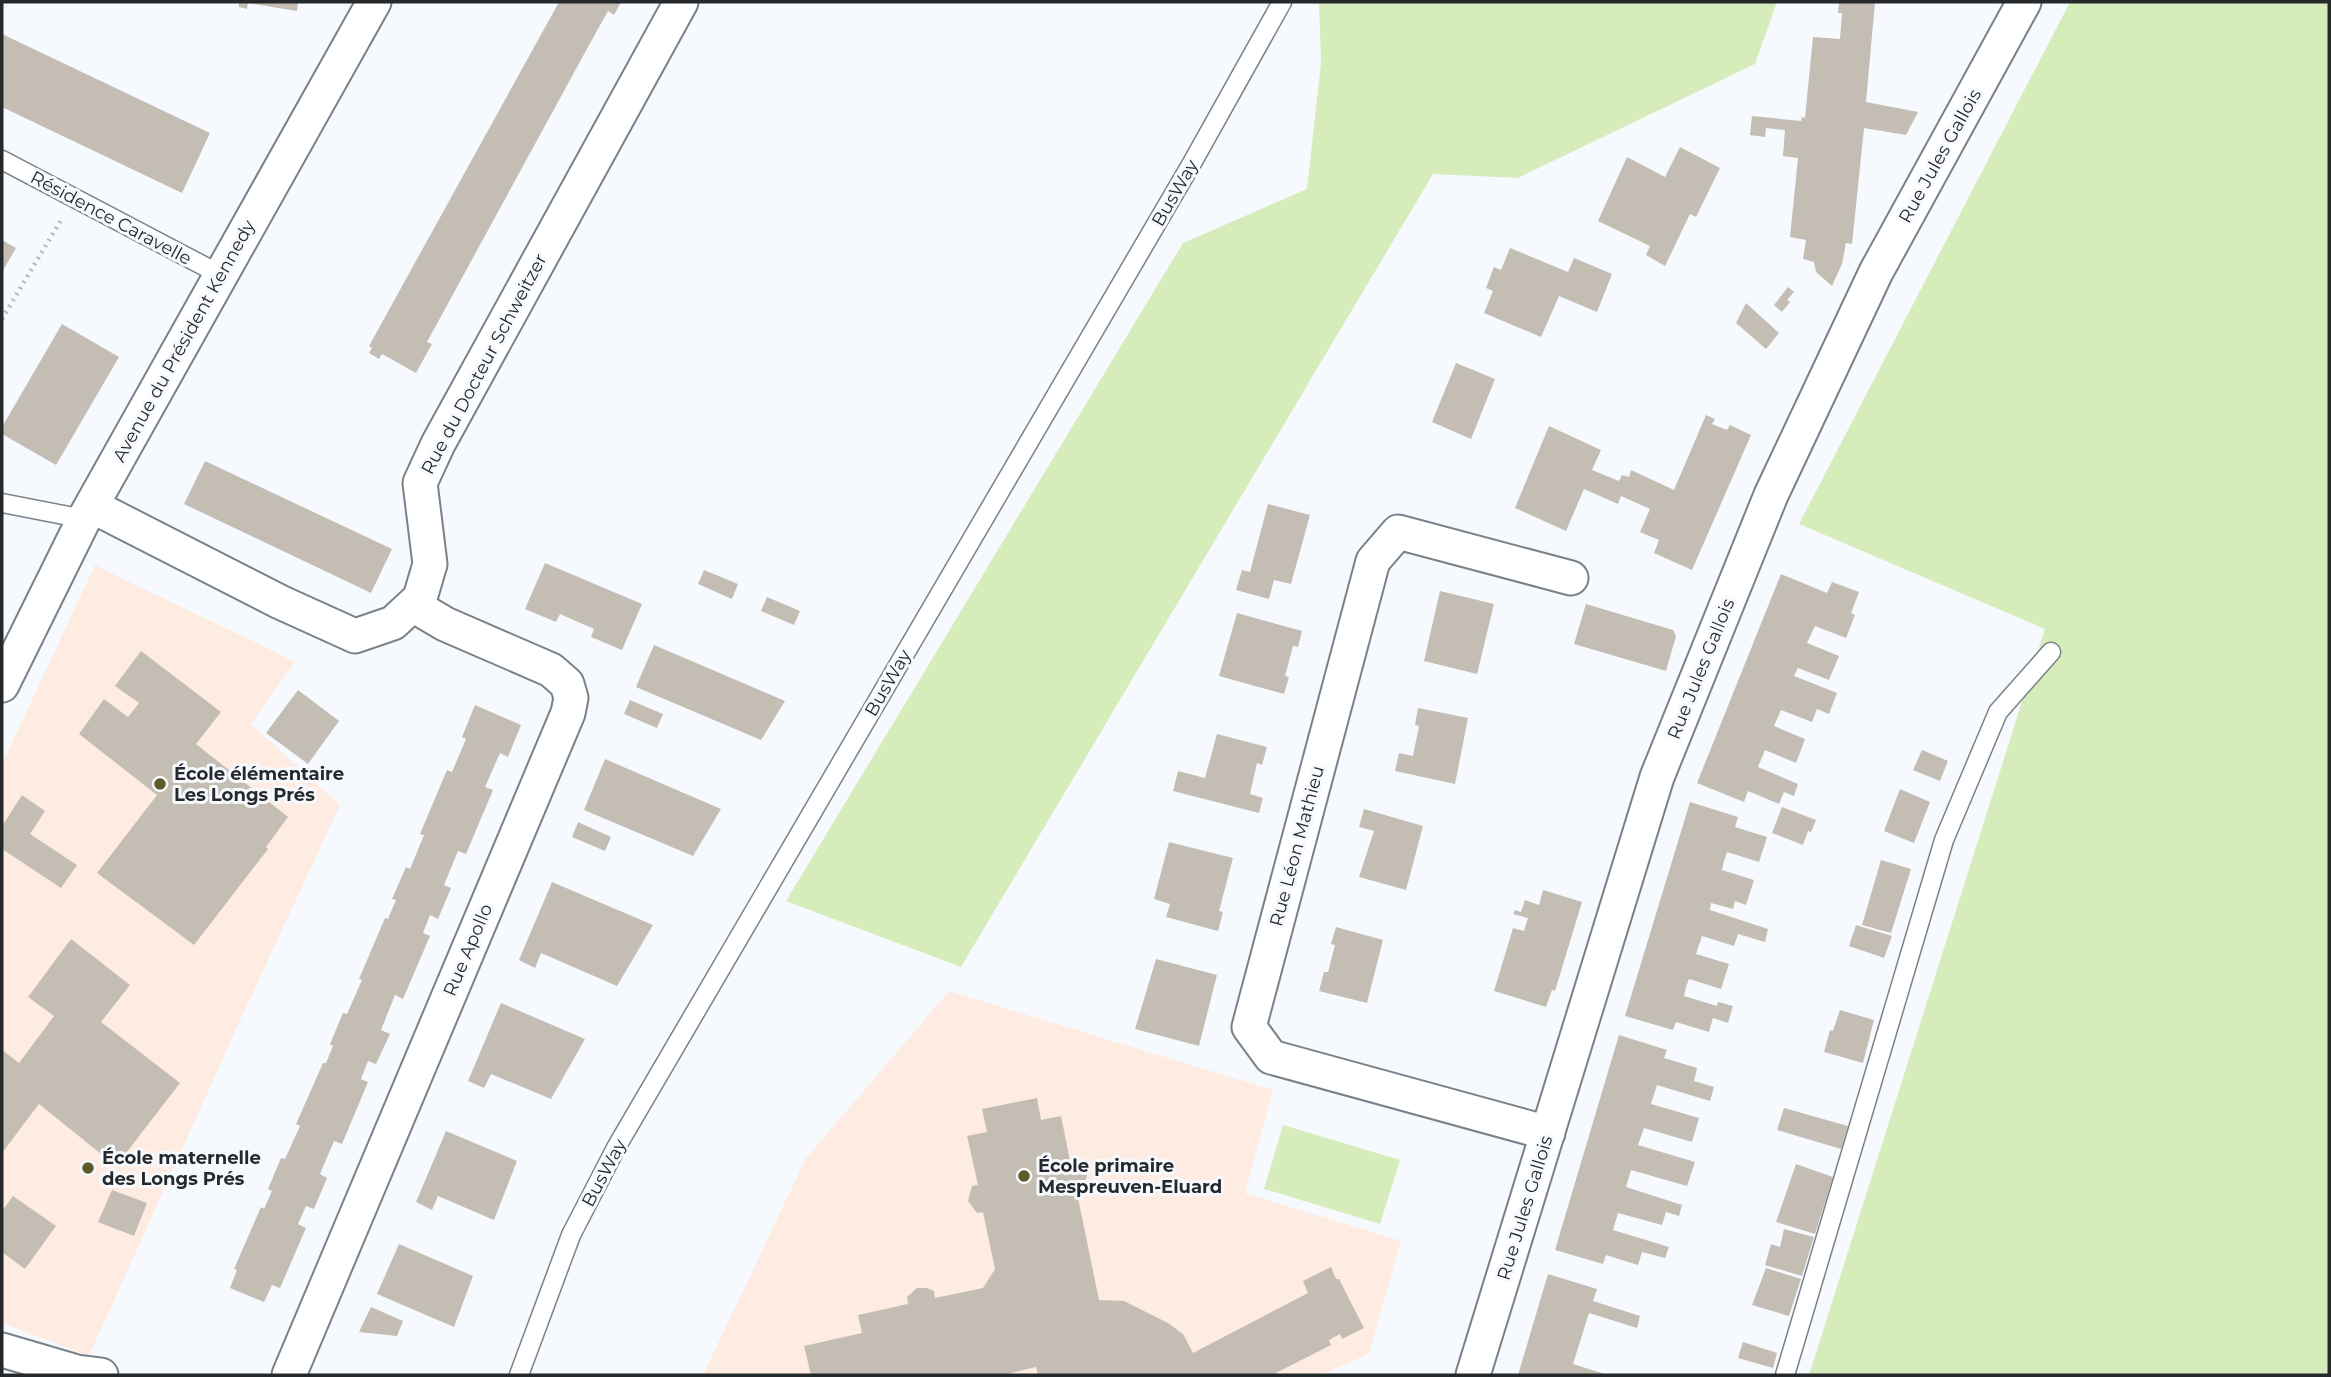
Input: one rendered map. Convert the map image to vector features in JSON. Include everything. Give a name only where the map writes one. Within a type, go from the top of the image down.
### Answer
[{"type":"street","name":"Avenue du Président Kennedy","points":[[2,685],[88,512],[374,2]]},
{"type":"street","name":"Rue du Docteur Schweitzer","points":[[88,512],[355,636],[393,623],[420,597],[430,564],[420,483],[438,444],[681,2]]},
{"type":"street","name":"Rue Jules Gallois","points":[[1474,1375],[1657,777],[1771,495],[1876,272],[2024,2]]},
{"type":"street","name":"Rue Léon Mathieu","points":[[1548,1133],[1271,1057],[1249,1027],[1373,561],[1398,532],[1571,578]]},
{"type":"street","name":"Rue Apollo","points":[[289,1375],[562,726],[571,698],[567,684],[551,670],[445,624],[413,605]]},
{"type":"street","points":[[2,1350],[77,1372],[101,1375]]},
{"type":"lane","name":"BusWay","points":[[519,1375],[571,1235],[617,1146],[1192,163],[1282,2]]},
{"type":"lane","name":"Résidence Caravelle","points":[[2,160],[221,275]]},
{"type":"lane","points":[[2,503],[88,512]]},
{"type":"lane","points":[[1785,1375],[1944,840],[1998,712],[2051,652]]},
{"type":"path","points":[[2,319],[74,198]]},
{"type":"shaded area","points":[[95,565],[295,662],[251,724],[340,805],[89,1356],[2,1323],[2,764]]},
{"type":"shaded area","name":"École primaire Mespreuven-Eluard","points":[[949,991],[1273,1090],[1245,1193],[1401,1241],[1369,1354],[1320,1375],[703,1375],[806,1158]]},
{"type":"green space","points":[[1319,2],[1777,2],[1755,64],[1518,178],[1433,174],[961,967],[786,901],[1183,243],[1307,189],[1321,62]]},
{"type":"green space","points":[[2070,2],[2329,2],[2329,1375],[1809,1375],[2045,629],[1799,524]]},
{"type":"green space","points":[[1283,1125],[1400,1160],[1380,1224],[1264,1189]]},
{"type":"building","points":[[239,2],[298,2],[297,11],[248,3],[247,9],[239,7]]},
{"type":"building","points":[[559,2],[621,2],[614,15],[608,11],[588,47],[427,342],[432,344],[416,373],[382,354],[379,359],[369,353],[372,348],[369,346]]},
{"type":"building","points":[[1839,2],[1875,2],[1866,102],[1918,112],[1906,135],[1864,128],[1852,244],[1846,243],[1842,264],[1832,286],[1816,272],[1814,262],[1803,259],[1806,240],[1790,237],[1798,158],[1783,156],[1785,130],[1766,128],[1765,137],[1750,135],[1752,116],[1801,121],[1802,117],[1805,118],[1813,37],[1840,39],[1842,13],[1838,13]]},
{"type":"building","points":[[2,34],[210,133],[182,193],[2,107]]},
{"type":"building","points":[[1680,147],[1720,168],[1696,217],[1690,214],[1665,266],[1646,255],[1650,246],[1598,221],[1627,157],[1665,177]]},
{"type":"building","points":[[2,240],[16,248],[2,272]]},
{"type":"building","points":[[1510,248],[1568,272],[1574,258],[1612,274],[1597,312],[1559,296],[1541,337],[1484,313],[1493,291],[1486,288],[1494,267],[1501,270]]},
{"type":"building","points":[[1788,287],[1794,292],[1782,312],[1774,305]]},
{"type":"building","points":[[1746,303],[1779,333],[1766,349],[1736,323]]},
{"type":"building","points":[[62,324],[119,357],[56,465],[2,434],[2,427]]},
{"type":"building","points":[[1456,363],[1495,379],[1471,439],[1432,422]]},
{"type":"building","points":[[1706,415],[1715,419],[1712,424],[1727,430],[1730,425],[1751,435],[1692,570],[1654,553],[1659,540],[1640,532],[1650,509],[1621,496],[1618,504],[1584,489],[1566,531],[1515,508],[1549,426],[1601,450],[1592,470],[1619,481],[1622,475],[1629,477],[1631,470],[1674,490]]},
{"type":"building","points":[[205,461],[392,549],[371,593],[184,504]]},
{"type":"building","points":[[1268,504],[1310,515],[1291,584],[1274,580],[1269,599],[1236,590],[1242,570],[1250,572]]},
{"type":"building","points":[[545,563],[642,604],[622,650],[591,637],[594,629],[560,614],[556,622],[525,609]]},
{"type":"building","points":[[704,570],[738,584],[732,599],[698,584]]},
{"type":"building","points":[[1781,574],[1827,593],[1832,582],[1859,592],[1851,613],[1855,615],[1846,638],[1815,626],[1807,643],[1839,656],[1829,680],[1798,668],[1794,676],[1837,693],[1829,714],[1817,709],[1812,722],[1781,710],[1774,726],[1805,739],[1796,763],[1765,750],[1758,767],[1798,784],[1794,796],[1784,792],[1779,804],[1748,791],[1744,802],[1697,783]]},
{"type":"building","points":[[1440,591],[1494,604],[1477,674],[1424,661]]},
{"type":"building","points":[[767,597],[800,611],[794,625],[761,611]]},
{"type":"building","points":[[1586,604],[1673,630],[1676,636],[1666,671],[1574,644]]},
{"type":"building","points":[[1237,613],[1302,631],[1298,647],[1293,646],[1285,676],[1289,677],[1284,694],[1219,676]]},
{"type":"building","points":[[654,645],[785,701],[761,740],[636,687]]},
{"type":"building","points":[[141,651],[221,712],[196,744],[288,817],[266,847],[268,849],[194,945],[97,873],[157,795],[79,734],[104,699],[128,717],[139,703],[115,686]]},
{"type":"building","points":[[298,690],[339,721],[308,764],[266,733]]},
{"type":"building","points":[[630,700],[663,714],[657,728],[624,714]]},
{"type":"building","points":[[475,705],[521,725],[508,757],[500,753],[485,787],[493,790],[466,854],[458,851],[444,885],[451,888],[438,919],[430,915],[423,933],[430,936],[403,999],[395,995],[381,1030],[390,1034],[376,1064],[368,1061],[361,1079],[368,1082],[342,1144],[334,1141],[320,1174],[327,1178],[314,1209],[306,1206],[298,1224],[306,1228],[280,1288],[272,1285],[264,1302],[230,1288],[237,1270],[234,1269],[261,1207],[264,1209],[272,1191],[268,1189],[281,1158],[285,1159],[300,1126],[296,1124],[323,1063],[326,1063],[333,1046],[330,1044],[343,1013],[347,1014],[362,980],[359,979],[385,918],[388,919],[396,900],[392,899],[406,867],[410,869],[424,835],[420,834],[447,770],[452,772],[466,739],[462,737]]},
{"type":"building","points":[[1418,708],[1468,718],[1455,784],[1395,771],[1399,753],[1413,756],[1419,726],[1415,725]]},
{"type":"building","points":[[1217,734],[1267,747],[1262,765],[1257,763],[1250,794],[1263,798],[1259,813],[1173,791],[1178,771],[1205,778]]},
{"type":"building","points":[[1922,750],[1948,761],[1940,781],[1913,770]]},
{"type":"building","points":[[605,759],[721,809],[693,856],[584,810]]},
{"type":"building","points":[[1900,789],[1930,802],[1914,843],[1884,831]]},
{"type":"building","points":[[22,795],[45,811],[30,834],[77,865],[61,888],[2,849],[2,826]]},
{"type":"building","points":[[1690,802],[1738,817],[1735,827],[1767,837],[1759,862],[1727,852],[1724,861],[1722,870],[1754,880],[1746,905],[1735,901],[1733,909],[1711,903],[1710,910],[1768,929],[1765,942],[1738,934],[1734,946],[1702,936],[1696,954],[1729,964],[1721,989],[1689,979],[1686,987],[1684,996],[1717,1006],[1718,1002],[1733,1006],[1728,1023],[1713,1018],[1709,1032],[1676,1022],[1673,1030],[1625,1016]]},
{"type":"building","points":[[1782,807],[1816,820],[1803,845],[1772,833]]},
{"type":"building","points":[[1364,809],[1423,826],[1406,890],[1359,877],[1374,831],[1359,827]]},
{"type":"building","points":[[578,822],[611,837],[605,851],[572,837]]},
{"type":"building","points":[[1169,842],[1233,858],[1219,911],[1223,912],[1218,931],[1166,917],[1170,904],[1154,899]]},
{"type":"building","points":[[1881,860],[1911,869],[1891,933],[1862,925]]},
{"type":"building","points":[[552,882],[653,925],[617,986],[541,953],[535,968],[519,960]]},
{"type":"building","points":[[1543,890],[1582,902],[1555,991],[1552,990],[1546,1007],[1494,991],[1513,928],[1524,931],[1528,918],[1513,914],[1515,910],[1521,912],[1525,900],[1539,905]]},
{"type":"building","points":[[1856,925],[1892,936],[1884,958],[1849,946]]},
{"type":"building","points":[[1336,927],[1383,940],[1367,1003],[1319,991],[1324,972],[1328,972],[1335,945],[1331,944]]},
{"type":"building","points":[[71,939],[130,985],[101,1022],[180,1083],[116,1166],[39,1104],[2,1153],[2,1050],[19,1063],[54,1016],[28,997]]},
{"type":"building","points":[[1156,959],[1217,975],[1199,1046],[1135,1029]]},
{"type":"building","points":[[501,1003],[585,1039],[551,1099],[491,1074],[484,1088],[468,1081]]},
{"type":"building","points":[[1840,1010],[1874,1020],[1863,1063],[1824,1052],[1830,1030],[1833,1031]]},
{"type":"building","points":[[1619,1035],[1667,1050],[1664,1058],[1697,1068],[1694,1081],[1714,1087],[1710,1101],[1657,1085],[1651,1104],[1699,1118],[1692,1142],[1644,1128],[1638,1145],[1695,1162],[1687,1186],[1631,1170],[1626,1187],[1682,1205],[1679,1216],[1666,1212],[1662,1225],[1618,1213],[1613,1230],[1669,1247],[1665,1258],[1642,1252],[1638,1265],[1606,1255],[1603,1264],[1555,1250]]},
{"type":"building","points":[[1037,1098],[1041,1120],[1061,1116],[1071,1166],[1080,1166],[1087,1175],[1084,1191],[1077,1193],[1099,1300],[1124,1301],[1168,1323],[1183,1334],[1193,1353],[1308,1293],[1303,1281],[1331,1267],[1364,1328],[1342,1339],[1340,1334],[1329,1340],[1331,1345],[1272,1375],[1038,1375],[1036,1367],[1003,1375],[811,1375],[804,1346],[862,1333],[858,1315],[908,1304],[907,1297],[917,1288],[934,1291],[935,1298],[983,1288],[995,1269],[983,1212],[977,1213],[968,1201],[972,1186],[978,1185],[967,1136],[987,1132],[982,1109]]},
{"type":"building","points":[[1784,1108],[1848,1126],[1841,1149],[1777,1130]]},
{"type":"building","points":[[446,1131],[517,1161],[494,1220],[438,1196],[432,1210],[416,1202]]},
{"type":"building","points":[[1796,1164],[1833,1177],[1815,1234],[1776,1222]]},
{"type":"building","points":[[112,1190],[147,1203],[134,1236],[98,1222]]},
{"type":"building","points":[[13,1196],[56,1226],[25,1269],[2,1252],[2,1211]]},
{"type":"building","points":[[1784,1229],[1814,1237],[1802,1276],[1765,1265],[1771,1244],[1780,1247]]},
{"type":"building","points":[[399,1244],[473,1276],[454,1327],[377,1294]]},
{"type":"building","points":[[1766,1268],[1801,1279],[1789,1316],[1752,1305]]},
{"type":"building","points":[[1548,1274],[1597,1289],[1593,1301],[1640,1316],[1637,1328],[1589,1313],[1573,1364],[1608,1375],[1518,1375]]},
{"type":"building","points":[[371,1307],[403,1321],[397,1336],[359,1332]]},
{"type":"building","points":[[1743,1342],[1777,1353],[1773,1368],[1738,1358]]},
{"type":"place","name":"École élémentaire Les Longs Prés","points":[[160,784]]},
{"type":"place","name":"École maternelle des Longs Prés","points":[[88,1168]]},
{"type":"place","name":"École primaire Mespreuven-Eluard","points":[[1024,1176]]}]
